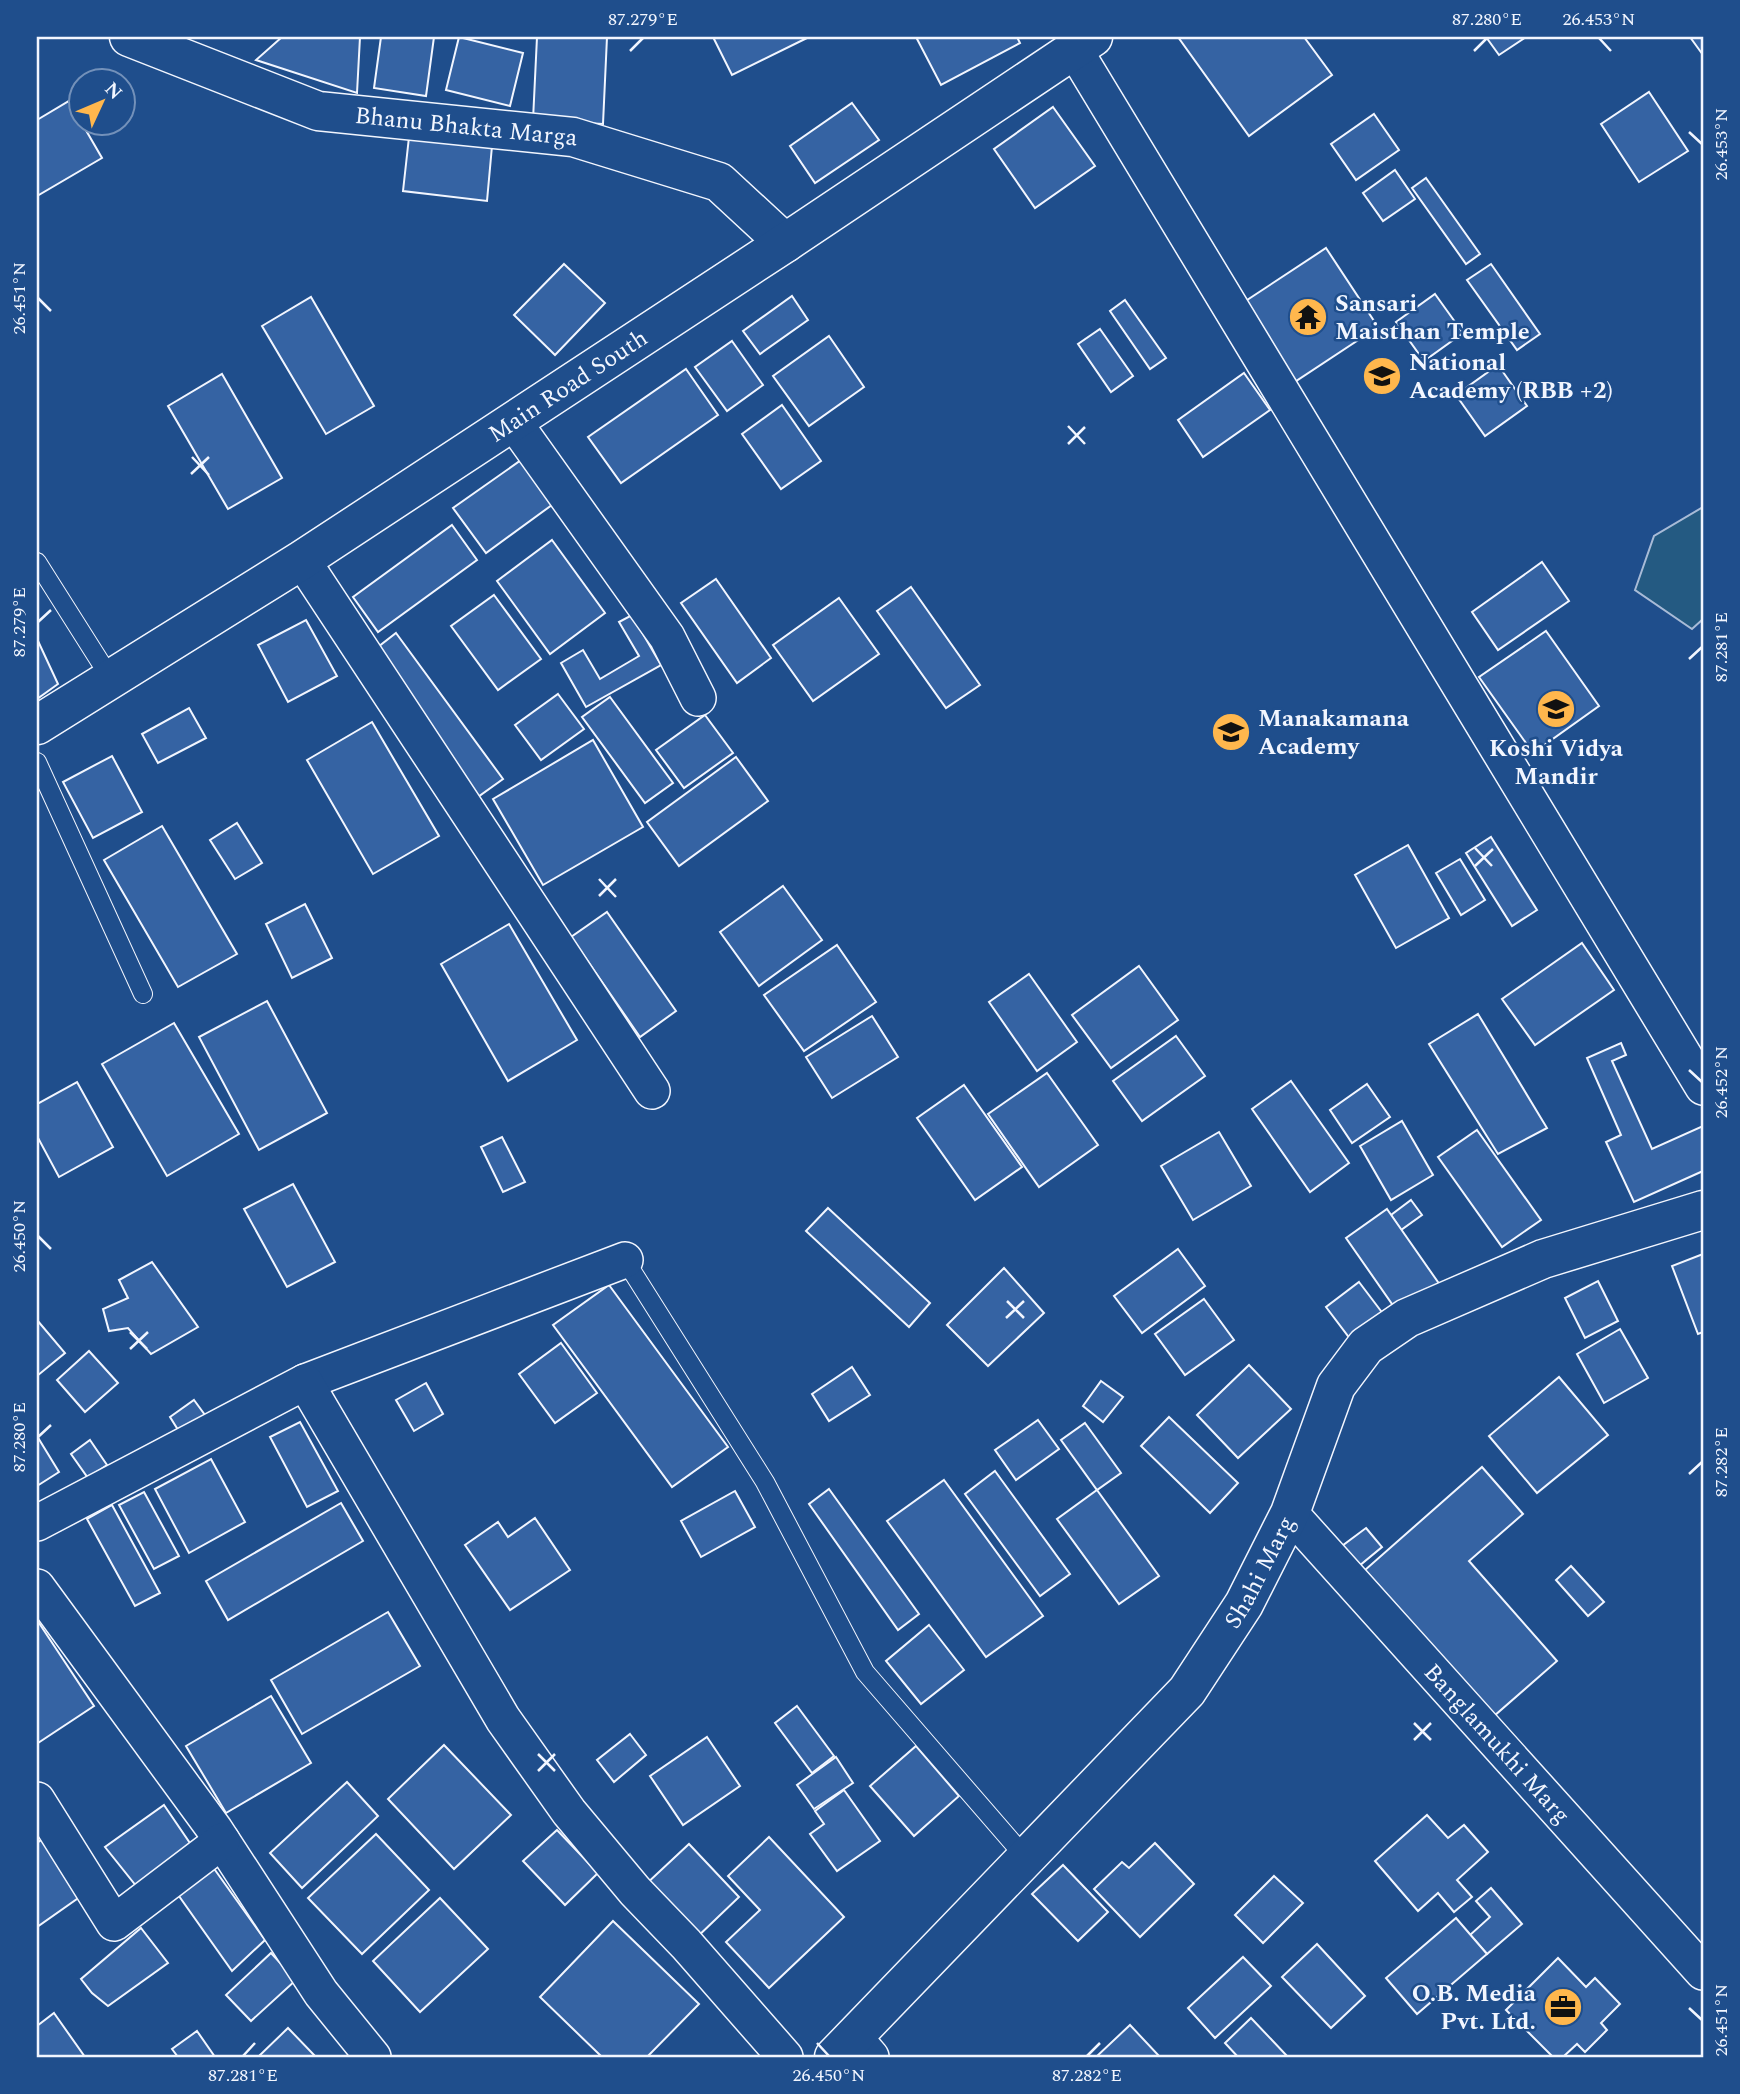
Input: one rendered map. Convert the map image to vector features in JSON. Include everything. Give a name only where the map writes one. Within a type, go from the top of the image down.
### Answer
[{"type":"street","name":"Bhanu Bhakta Marga","points":[[129,37],[318,110],[573,137],[719,182],[785,243]]},
{"type":"street","name":"Main Road South","points":[[37,725],[302,559],[785,243],[1083,43]]},
{"type":"street","points":[[1083,43],[1703,1087]]},
{"type":"street","points":[[513,421],[667,638],[698,698]]},
{"type":"street","points":[[302,559],[652,1091]]},
{"type":"street","name":"Shahi Marg","points":[[853,2050],[1027,1858],[1187,1691],[1244,1604],[1290,1513],[1336,1386],[1366,1346],[1407,1318],[1544,1259],[1703,1210]]},
{"type":"street","points":[[37,1523],[305,1382],[625,1260]]},
{"type":"street","points":[[305,1382],[503,1719],[586,1832],[635,1891],[686,1944],[785,2057]]},
{"type":"street","name":"Banglamukhi Marg","points":[[1290,1513],[1703,1972]]},
{"type":"street","points":[[37,1587],[222,1841],[321,1993],[373,2057]]},
{"type":"street","points":[[37,1800],[114,1923],[222,1841]]},
{"type":"lane","points":[[37,562],[111,679]]},
{"type":"lane","points":[[37,762],[144,994]]},
{"type":"lane","points":[[625,1260],[765,1482],[865,1672],[1027,1858]]},
{"type":"shaded area","points":[[1703,507],[1703,619],[1692,629],[1635,590],[1654,536]]},
{"type":"building","points":[[282,37],[360,37],[357,93],[256,60]]},
{"type":"building","points":[[381,37],[434,37],[426,96],[374,88]]},
{"type":"building","points":[[459,37],[523,53],[510,106],[446,90]]},
{"type":"building","points":[[537,37],[607,37],[603,124],[533,120]]},
{"type":"building","points":[[713,37],[809,37],[732,75]]},
{"type":"building","points":[[916,37],[1017,37],[1020,43],[941,85]]},
{"type":"building","points":[[1178,37],[1304,37],[1332,75],[1249,136]]},
{"type":"building","points":[[1486,37],[1526,37],[1499,55]]},
{"type":"building","points":[[1690,37],[1703,37],[1703,55]]},
{"type":"building","points":[[1649,92],[1688,151],[1639,182],[1601,124]]},
{"type":"building","points":[[66,103],[66,136],[89,136],[102,158],[37,196],[37,120]]},
{"type":"building","points":[[852,103],[879,140],[815,183],[790,146]]},
{"type":"building","points":[[1053,107],[1095,166],[1035,208],[994,149]]},
{"type":"building","points":[[1374,114],[1399,150],[1356,180],[1331,144]]},
{"type":"building","points":[[409,137],[492,146],[487,201],[403,191]]},
{"type":"building","points":[[1395,170],[1415,199],[1383,221],[1363,193]]},
{"type":"building","points":[[1426,178],[1480,254],[1466,264],[1412,188]]},
{"type":"building","name":"Sansari Maisthan Temple","points":[[1326,248],[1378,327],[1290,385],[1238,306]]},
{"type":"building","points":[[564,264],[605,303],[555,355],[514,315]]},
{"type":"building","points":[[1491,264],[1540,334],[1517,350],[1467,280]]},
{"type":"building","points":[[1435,294],[1463,333],[1424,361],[1396,322]]},
{"type":"building","points":[[792,296],[808,320],[760,354],[743,331]]},
{"type":"building","points":[[311,297],[374,406],[326,434],[262,326]]},
{"type":"building","points":[[1125,300],[1166,358],[1150,369],[1110,311]]},
{"type":"building","points":[[1100,329],[1133,376],[1111,392],[1078,344]]},
{"type":"building","points":[[829,336],[864,387],[809,426],[773,376]]},
{"type":"building","points":[[732,341],[763,385],[727,411],[695,367]]},
{"type":"building","points":[[1498,365],[1527,406],[1485,436],[1456,395]]},
{"type":"building","points":[[686,369],[718,415],[621,483],[588,437]]},
{"type":"building","points":[[1244,373],[1270,410],[1203,457],[1178,420]]},
{"type":"building","points":[[222,374],[282,478],[228,509],[168,406]]},
{"type":"building","points":[[782,405],[821,461],[781,489],[742,434]]},
{"type":"building","points":[[524,458],[556,502],[486,553],[453,508]]},
{"type":"building","points":[[452,525],[477,560],[378,632],[353,597]]},
{"type":"building","points":[[552,540],[605,613],[550,654],[497,581]]},
{"type":"building","points":[[1542,562],[1569,601],[1498,650],[1472,612]]},
{"type":"building","points":[[716,579],[771,658],[737,683],[681,603]]},
{"type":"building","points":[[911,587],[980,685],[946,708],[877,611]]},
{"type":"building","points":[[494,595],[541,659],[498,690],[451,626]]},
{"type":"building","points":[[839,598],[879,654],[813,701],[773,645]]},
{"type":"building","points":[[632,615],[661,665],[586,707],[561,663],[583,650],[600,679],[639,656],[619,622]]},
{"type":"building","points":[[306,620],[337,676],[288,702],[258,645]]},
{"type":"building","points":[[1546,631],[1599,706],[1533,753],[1479,677]]},
{"type":"building","points":[[396,633],[503,779],[475,799],[369,654]]},
{"type":"building","points":[[37,641],[58,684],[37,699]]},
{"type":"building","points":[[558,694],[584,729],[541,760],[515,725]]},
{"type":"building","points":[[610,697],[673,783],[645,803],[582,717]]},
{"type":"building","points":[[189,708],[206,738],[158,763],[142,734]]},
{"type":"building","points":[[705,715],[733,753],[684,788],[656,750]]},
{"type":"building","points":[[372,722],[439,836],[373,874],[307,760]]},
{"type":"building","points":[[593,740],[643,827],[543,885],[493,799]]},
{"type":"building","points":[[112,756],[142,812],[93,838],[63,782]]},
{"type":"building","points":[[736,757],[768,801],[679,866],[647,822]]},
{"type":"building","points":[[237,823],[262,863],[235,879],[210,840]]},
{"type":"building","points":[[162,826],[237,954],[178,987],[104,860]]},
{"type":"building","points":[[1491,837],[1537,910],[1512,926],[1466,853]]},
{"type":"building","points":[[1408,845],[1449,918],[1396,948],[1355,875]]},
{"type":"building","points":[[1460,859],[1485,900],[1461,915],[1436,873]]},
{"type":"building","points":[[783,886],[822,940],[759,986],[720,932]]},
{"type":"building","points":[[305,904],[332,958],[292,978],[266,924]]},
{"type":"building","points":[[607,912],[676,1011],[640,1037],[571,937]]},
{"type":"building","points":[[509,924],[577,1040],[508,1081],[441,964]]},
{"type":"building","points":[[1582,943],[1614,990],[1535,1045],[1502,999]]},
{"type":"building","points":[[837,945],[876,1002],[804,1051],[764,995]]},
{"type":"building","points":[[1139,966],[1178,1020],[1111,1068],[1072,1015]]},
{"type":"building","points":[[1029,974],[1077,1042],[1037,1071],[989,1002]]},
{"type":"building","points":[[267,1001],[327,1113],[259,1150],[199,1037]]},
{"type":"building","points":[[1478,1014],[1547,1128],[1498,1154],[1429,1044]]},
{"type":"building","points":[[872,1016],[898,1057],[832,1098],[806,1057]]},
{"type":"building","points":[[174,1023],[239,1134],[167,1176],[102,1064]]},
{"type":"building","points":[[1176,1036],[1205,1076],[1142,1121],[1113,1081]]},
{"type":"building","points":[[1621,1043],[1626,1055],[1612,1061],[1652,1149],[1703,1126],[1703,1171],[1634,1202],[1606,1142],[1621,1135],[1587,1058]]},
{"type":"building","points":[[1047,1073],[1098,1145],[1039,1187],[988,1114]]},
{"type":"building","points":[[1291,1081],[1349,1163],[1310,1192],[1252,1109]]},
{"type":"building","points":[[77,1082],[113,1147],[59,1177],[37,1136],[37,1104]]},
{"type":"building","points":[[1367,1084],[1390,1117],[1352,1143],[1330,1110]]},
{"type":"building","points":[[964,1085],[1022,1167],[975,1200],[917,1118]]},
{"type":"building","points":[[1402,1121],[1433,1175],[1391,1200],[1360,1146]]},
{"type":"building","points":[[1477,1130],[1541,1220],[1502,1247],[1438,1157]]},
{"type":"building","points":[[1219,1132],[1251,1186],[1193,1220],[1161,1166]]},
{"type":"building","points":[[502,1137],[525,1182],[503,1192],[481,1147]]},
{"type":"building","points":[[293,1184],[335,1262],[287,1287],[244,1209]]},
{"type":"building","points":[[1411,1200],[1422,1215],[1401,1230],[1391,1215]]},
{"type":"building","points":[[828,1208],[930,1303],[909,1327],[806,1231]]},
{"type":"building","points":[[1387,1209],[1440,1285],[1399,1314],[1346,1238]]},
{"type":"building","points":[[1178,1249],[1205,1286],[1142,1333],[1114,1296]]},
{"type":"building","points":[[1703,1254],[1703,1332],[1698,1334],[1672,1266]]},
{"type":"building","points":[[152,1262],[198,1327],[151,1354],[128,1328],[109,1331],[103,1309],[128,1298],[119,1280]]},
{"type":"building","points":[[1004,1268],[1044,1313],[988,1366],[947,1325]]},
{"type":"building","points":[[1598,1281],[1618,1321],[1585,1338],[1565,1298]]},
{"type":"building","points":[[1359,1282],[1384,1315],[1351,1340],[1326,1307]]},
{"type":"building","points":[[609,1285],[728,1447],[672,1487],[553,1325]]},
{"type":"building","points":[[1204,1299],[1234,1340],[1185,1375],[1155,1334]]},
{"type":"building","points":[[37,1320],[65,1353],[37,1376]]},
{"type":"building","points":[[1620,1329],[1648,1378],[1604,1403],[1577,1354]]},
{"type":"building","points":[[561,1343],[597,1393],[555,1423],[519,1374]]},
{"type":"building","points":[[89,1351],[118,1383],[85,1412],[57,1380]]},
{"type":"building","points":[[1249,1365],[1291,1409],[1238,1458],[1197,1415]]},
{"type":"building","points":[[852,1367],[870,1395],[829,1421],[812,1394]]},
{"type":"building","points":[[1559,1377],[1608,1435],[1537,1493],[1489,1436]]},
{"type":"building","points":[[1101,1381],[1123,1397],[1103,1422],[1083,1406]]},
{"type":"building","points":[[426,1383],[443,1414],[414,1431],[396,1400]]},
{"type":"building","points":[[194,1400],[205,1415],[180,1433],[170,1417]]},
{"type":"building","points":[[1169,1417],[1238,1483],[1210,1513],[1141,1446]]},
{"type":"building","points":[[1038,1420],[1059,1449],[1016,1480],[995,1450]]},
{"type":"building","points":[[300,1422],[338,1491],[307,1507],[270,1437]]},
{"type":"building","points":[[1085,1423],[1121,1473],[1097,1490],[1061,1440]]},
{"type":"building","points":[[37,1436],[59,1472],[37,1486]]},
{"type":"building","points":[[90,1440],[107,1465],[88,1478],[71,1454]]},
{"type":"building","points":[[211,1459],[245,1522],[189,1553],[155,1489]]},
{"type":"building","points":[[1482,1467],[1523,1514],[1469,1561],[1557,1661],[1494,1716],[1365,1570]]},
{"type":"building","points":[[995,1471],[1070,1574],[1040,1596],[965,1494]]},
{"type":"building","points":[[944,1480],[1043,1616],[986,1657],[887,1521]]},
{"type":"building","points":[[829,1489],[919,1614],[898,1630],[809,1504]]},
{"type":"building","points":[[1097,1490],[1159,1576],[1119,1604],[1057,1519]]},
{"type":"building","points":[[735,1491],[755,1527],[701,1557],[681,1521]]},
{"type":"building","points":[[144,1492],[179,1556],[154,1569],[119,1505]]},
{"type":"building","points":[[341,1503],[363,1541],[228,1620],[206,1581]]},
{"type":"building","points":[[112,1505],[160,1593],[135,1606],[87,1519]]},
{"type":"building","points":[[535,1518],[570,1570],[510,1610],[465,1545],[498,1522],[508,1537]]},
{"type":"building","points":[[1366,1528],[1382,1547],[1359,1566],[1342,1546]]},
{"type":"building","points":[[1571,1566],[1604,1602],[1588,1616],[1556,1580]]},
{"type":"building","points":[[388,1612],[420,1666],[302,1734],[271,1680]]},
{"type":"building","points":[[37,1620],[94,1706],[38,1743],[37,1742]]},
{"type":"building","points":[[929,1625],[964,1670],[921,1704],[886,1661]]},
{"type":"building","points":[[271,1696],[311,1763],[226,1813],[186,1746]]},
{"type":"building","points":[[797,1706],[834,1756],[812,1773],[775,1723]]},
{"type":"building","points":[[630,1734],[646,1755],[614,1782],[597,1760]]},
{"type":"building","points":[[707,1737],[740,1786],[683,1825],[650,1776]]},
{"type":"building","points":[[444,1745],[511,1815],[454,1869],[388,1799]]},
{"type":"building","points":[[916,1746],[959,1796],[914,1836],[870,1786]]},
{"type":"building","points":[[836,1757],[853,1783],[814,1809],[797,1785]]},
{"type":"building","points":[[347,1782],[378,1816],[302,1888],[270,1853]]},
{"type":"building","points":[[844,1790],[880,1841],[837,1871],[810,1834],[824,1824],[815,1811]]},
{"type":"building","points":[[164,1805],[196,1852],[137,1887],[105,1847]]},
{"type":"building","points":[[1427,1815],[1448,1838],[1464,1825],[1488,1852],[1457,1880],[1472,1897],[1454,1912],[1438,1893],[1418,1911],[1375,1861]]},
{"type":"building","points":[[557,1830],[598,1873],[565,1905],[523,1861]]},
{"type":"building","points":[[376,1834],[429,1890],[362,1954],[308,1898]]},
{"type":"building","points":[[769,1837],[844,1917],[769,1988],[726,1942],[760,1910],[728,1876]]},
{"type":"building","points":[[44,1838],[84,1894],[37,1927],[37,1843]]},
{"type":"building","points":[[1155,1843],[1194,1884],[1140,1937],[1094,1889],[1122,1862],[1129,1868]]},
{"type":"building","points":[[689,1844],[739,1897],[694,1940],[644,1886]]},
{"type":"building","points":[[210,1863],[265,1940],[232,1971],[174,1889]]},
{"type":"building","points":[[1063,1865],[1108,1912],[1078,1941],[1032,1894]]},
{"type":"building","points":[[1274,1876],[1303,1903],[1263,1943],[1235,1915]]},
{"type":"building","points":[[1491,1888],[1522,1924],[1487,1954],[1470,1935],[1490,1917],[1476,1901]]},
{"type":"building","points":[[440,1898],[488,1949],[420,2012],[373,1961]]},
{"type":"building","points":[[1456,1918],[1487,1954],[1417,2014],[1386,1978]]},
{"type":"building","points":[[613,1921],[699,2004],[647,2057],[602,2057],[540,1997]]},
{"type":"building","points":[[141,1928],[168,1963],[108,2006],[92,1993],[81,1979]]},
{"type":"building","points":[[1317,1944],[1365,1996],[1331,2028],[1282,1977]]},
{"type":"building","points":[[271,1953],[296,1980],[251,2021],[226,1995]]},
{"type":"building","points":[[1243,1957],[1271,1986],[1215,2038],[1188,2008]]},
{"type":"building","name":"O.B. Media Pvt. Ltd.","points":[[1558,1958],[1586,1987],[1595,1978],[1620,2004],[1601,2023],[1607,2030],[1585,2052],[1577,2044],[1563,2057],[1553,2057],[1506,2010]]},
{"type":"building","points":[[54,2013],[85,2057],[37,2057],[37,2026]]},
{"type":"building","points":[[1251,2018],[1288,2057],[1238,2057],[1225,2043]]},
{"type":"building","points":[[1130,2025],[1160,2057],[1096,2057]]},
{"type":"building","points":[[288,2028],[316,2057],[258,2057]]},
{"type":"building","points":[[197,2031],[215,2057],[178,2057],[172,2049]]},
{"type":"place","name":"Sansari Maisthan Temple","points":[[1308,317]]},
{"type":"place","name":"National Academy (RBB +2)","points":[[1382,376]]},
{"type":"place","name":"Koshi Vidya Mandir","points":[[1556,709]]},
{"type":"place","name":"Manakamana Academy","points":[[1231,732]]},
{"type":"place","name":"O.B. Media Pvt. Ltd.","points":[[1563,2007]]}]
